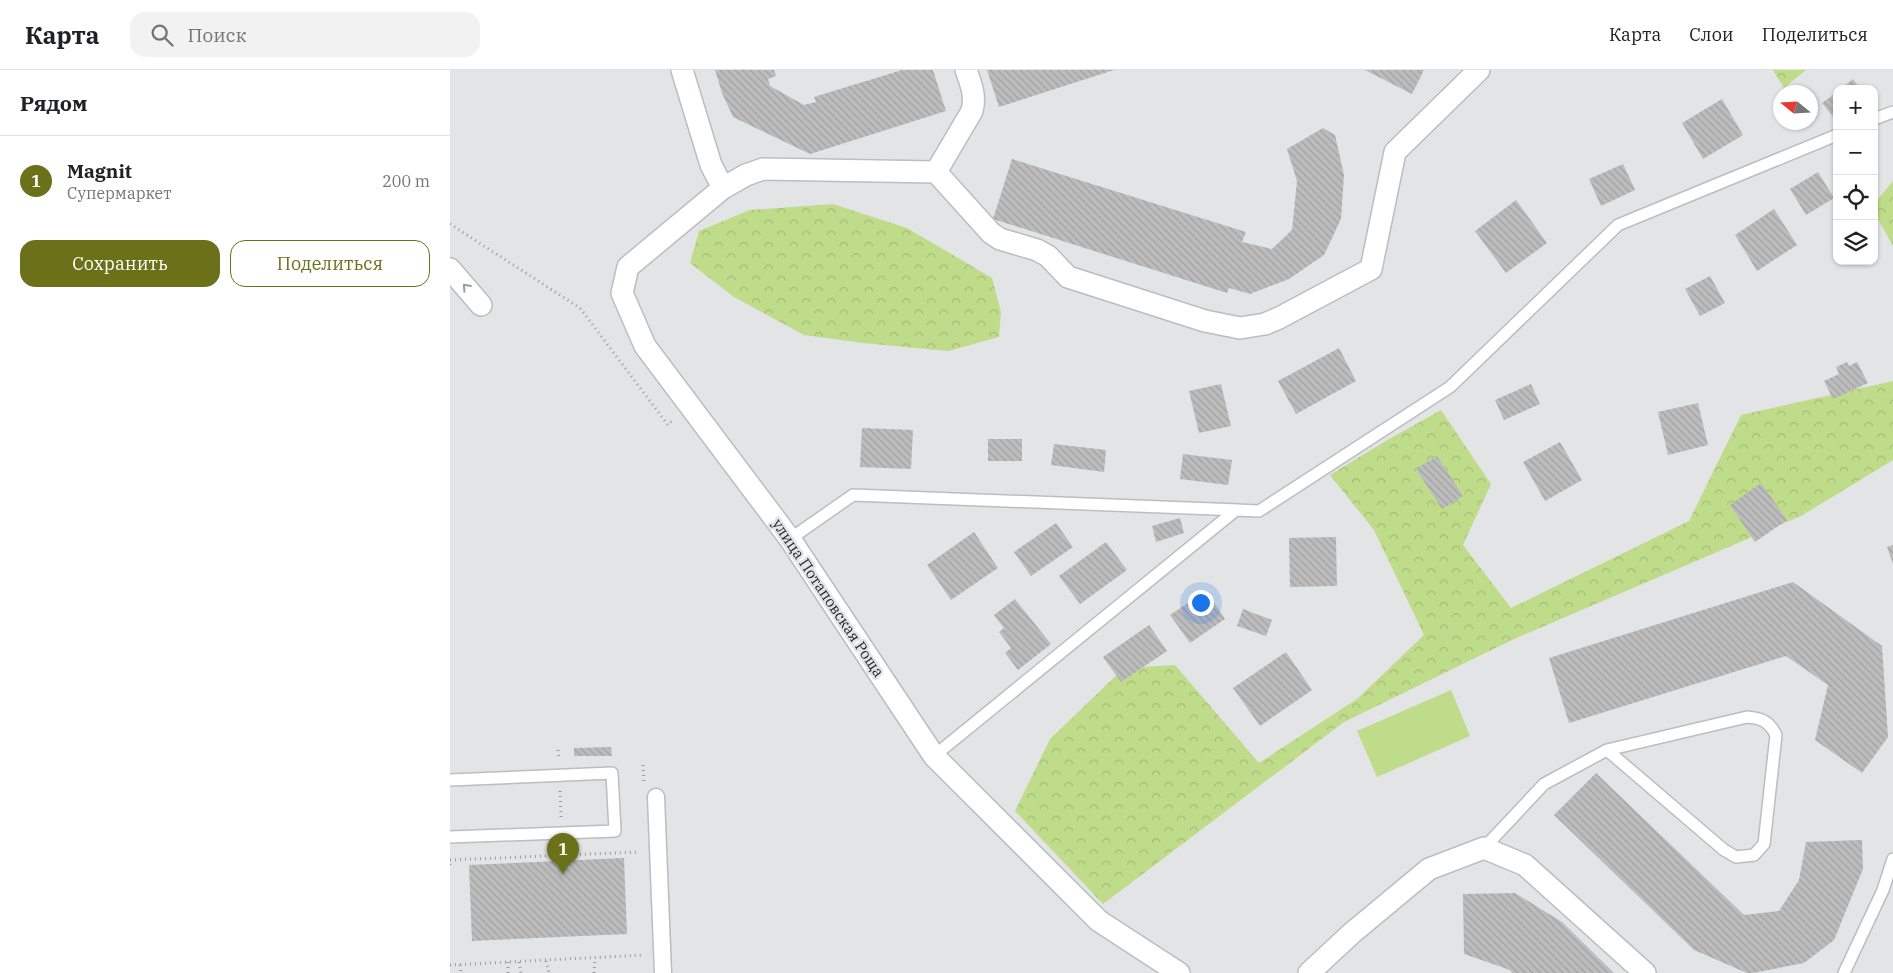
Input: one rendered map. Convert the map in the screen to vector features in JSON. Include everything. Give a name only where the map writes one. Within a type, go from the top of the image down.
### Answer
[{"type":"street","points":[[682,70],[711,165],[723,188]]},
{"type":"street","points":[[966,70],[973,92],[974,102],[972,111],[936,172],[990,233],[1000,239],[1037,250],[1048,256],[1068,277],[1205,321],[1231,327],[1251,327],[1265,324],[1371,269],[1395,152],[1478,70]]},
{"type":"street","name":"улица Потаповская Роща","points":[[936,172],[763,170],[746,175],[723,188],[628,267],[622,293],[645,346],[790,539],[934,756],[1099,921],[1179,973]]},
{"type":"street","points":[[450,270],[481,305]]},
{"type":"street","points":[[656,797],[662,973]]},
{"type":"street","points":[[1309,973],[1352,933],[1429,869],[1484,848],[1525,865],[1645,973]]},
{"type":"lane","points":[[1878,118],[1893,112]]},
{"type":"lane","points":[[790,539],[853,495],[1258,511],[1450,387],[1618,225],[1833,137]]},
{"type":"lane","points":[[934,756],[1236,510],[1258,511]]},
{"type":"lane","points":[[1484,848],[1544,784],[1607,750],[1747,717],[1760,718],[1772,725],[1776,735],[1764,844],[1754,855],[1736,857],[1724,850],[1607,750]]},
{"type":"lane","points":[[450,780],[612,773],[614,821],[614,830],[450,838]]},
{"type":"lane","points":[[1844,973],[1888,891],[1893,860]]},
{"type":"path","points":[[450,224],[580,308],[668,425],[689,405]]},
{"type":"path","points":[[558,750],[562,855]]},
{"type":"path","points":[[450,860],[658,851]]},
{"type":"path","points":[[450,864],[450,869]]},
{"type":"path","points":[[450,965],[628,957]]},
{"type":"path","points":[[594,973],[595,958]]},
{"type":"path","points":[[546,960],[549,973]]},
{"type":"path","points":[[508,962],[508,973]]},
{"type":"path","points":[[519,962],[521,973]]},
{"type":"path","points":[[460,964],[461,973]]},
{"type":"green space","points":[[1773,70],[1806,70],[1788,85],[1782,85]]},
{"type":"green space","points":[[1893,181],[1893,246],[1878,219],[1878,199]]},
{"type":"green space","points":[[833,204],[907,228],[992,278],[1001,312],[999,337],[948,351],[804,335],[734,297],[690,263],[699,231],[750,210]]},
{"type":"green space","points":[[1893,381],[1893,460],[1801,516],[1514,639],[1344,722],[1103,904],[1015,811],[1050,739],[1124,668],[1175,665],[1259,763],[1357,699],[1424,635],[1374,530],[1330,475],[1441,410],[1491,484],[1463,545],[1511,608],[1689,521],[1741,415]]},
{"type":"green space","points":[[1451,690],[1470,736],[1377,777],[1357,731]]},
{"type":"building","points":[[715,70],[774,70],[776,76],[768,79],[770,86],[804,105],[816,102],[814,97],[902,70],[933,70],[946,111],[810,154],[733,117],[722,93]]},
{"type":"building","points":[[987,70],[1114,70],[999,107]]},
{"type":"building","points":[[1365,70],[1424,70],[1412,94]]},
{"type":"building","points":[[1853,79],[1857,85],[1846,85]]},
{"type":"building","points":[[1833,95],[1833,117],[1822,103]]},
{"type":"building","points":[[1722,99],[1743,135],[1703,159],[1682,123]]},
{"type":"building","points":[[1323,128],[1335,135],[1344,175],[1341,219],[1324,255],[1289,279],[1250,294],[1229,288],[1227,293],[993,219],[1012,159],[1246,232],[1242,242],[1272,249],[1292,230],[1297,181],[1287,149]]},
{"type":"building","points":[[1623,164],[1635,190],[1601,206],[1589,179]]},
{"type":"building","points":[[1818,172],[1833,199],[1806,215],[1790,189]]},
{"type":"building","points":[[1516,200],[1547,243],[1506,273],[1475,231]]},
{"type":"building","points":[[1774,209],[1797,245],[1757,271],[1735,235]]},
{"type":"building","points":[[1710,276],[1725,303],[1700,316],[1685,289]]},
{"type":"building","points":[[1339,348],[1356,381],[1296,414],[1278,381]]},
{"type":"building","points":[[1847,362],[1849,366],[1857,362],[1868,383],[1833,399],[1824,381],[1839,374],[1836,367]]},
{"type":"building","points":[[1221,384],[1231,426],[1199,433],[1189,391]]},
{"type":"building","points":[[1531,384],[1540,404],[1504,420],[1495,400]]},
{"type":"building","points":[[1698,403],[1708,445],[1668,455],[1658,412]]},
{"type":"building","points":[[862,428],[913,430],[911,469],[860,467]]},
{"type":"building","points":[[988,439],[1022,439],[1022,461],[988,461]]},
{"type":"building","points":[[1560,442],[1582,480],[1545,501],[1523,462]]},
{"type":"building","points":[[1054,444],[1106,450],[1104,472],[1051,465]]},
{"type":"building","points":[[1183,454],[1232,460],[1228,485],[1180,479]]},
{"type":"building","points":[[1437,456],[1463,496],[1442,509],[1416,469]]},
{"type":"building","points":[[1761,483],[1787,520],[1755,542],[1730,505]]},
{"type":"building","points":[[1180,518],[1184,533],[1156,542],[1152,526]]},
{"type":"building","points":[[1056,523],[1073,547],[1031,576],[1014,552]]},
{"type":"building","points":[[974,532],[998,568],[951,600],[927,565]]},
{"type":"building","points":[[1336,537],[1337,586],[1290,587],[1289,538]]},
{"type":"building","points":[[1106,542],[1127,570],[1080,604],[1059,576]]},
{"type":"building","points":[[1893,545],[1893,564],[1887,547]]},
{"type":"building","points":[[1793,582],[1882,646],[1888,737],[1862,773],[1815,740],[1828,685],[1786,656],[1569,723],[1549,658]]},
{"type":"building","points":[[1206,591],[1225,619],[1190,643],[1170,615]]},
{"type":"building","points":[[1015,599],[1051,644],[1018,670],[1005,653],[1011,648],[999,632],[1004,628],[994,615]]},
{"type":"building","points":[[1243,609],[1272,620],[1266,636],[1237,626]]},
{"type":"building","points":[[1149,625],[1167,651],[1121,682],[1103,657]]},
{"type":"building","points":[[1286,652],[1312,690],[1260,726],[1233,688]]},
{"type":"building","points":[[611,747],[612,756],[574,756],[574,748]]},
{"type":"building","points":[[1596,773],[1744,915],[1779,911],[1799,880],[1806,842],[1862,840],[1863,869],[1834,940],[1804,963],[1753,973],[1747,973],[1694,950],[1554,815]]},
{"type":"building","points":[[624,858],[627,934],[472,941],[469,865]]},
{"type":"building","points":[[1515,893],[1562,922],[1614,973],[1512,973],[1510,970],[1464,954],[1463,894]]},
{"type":"place","name":"Magnit","points":[[563,874]]}]
